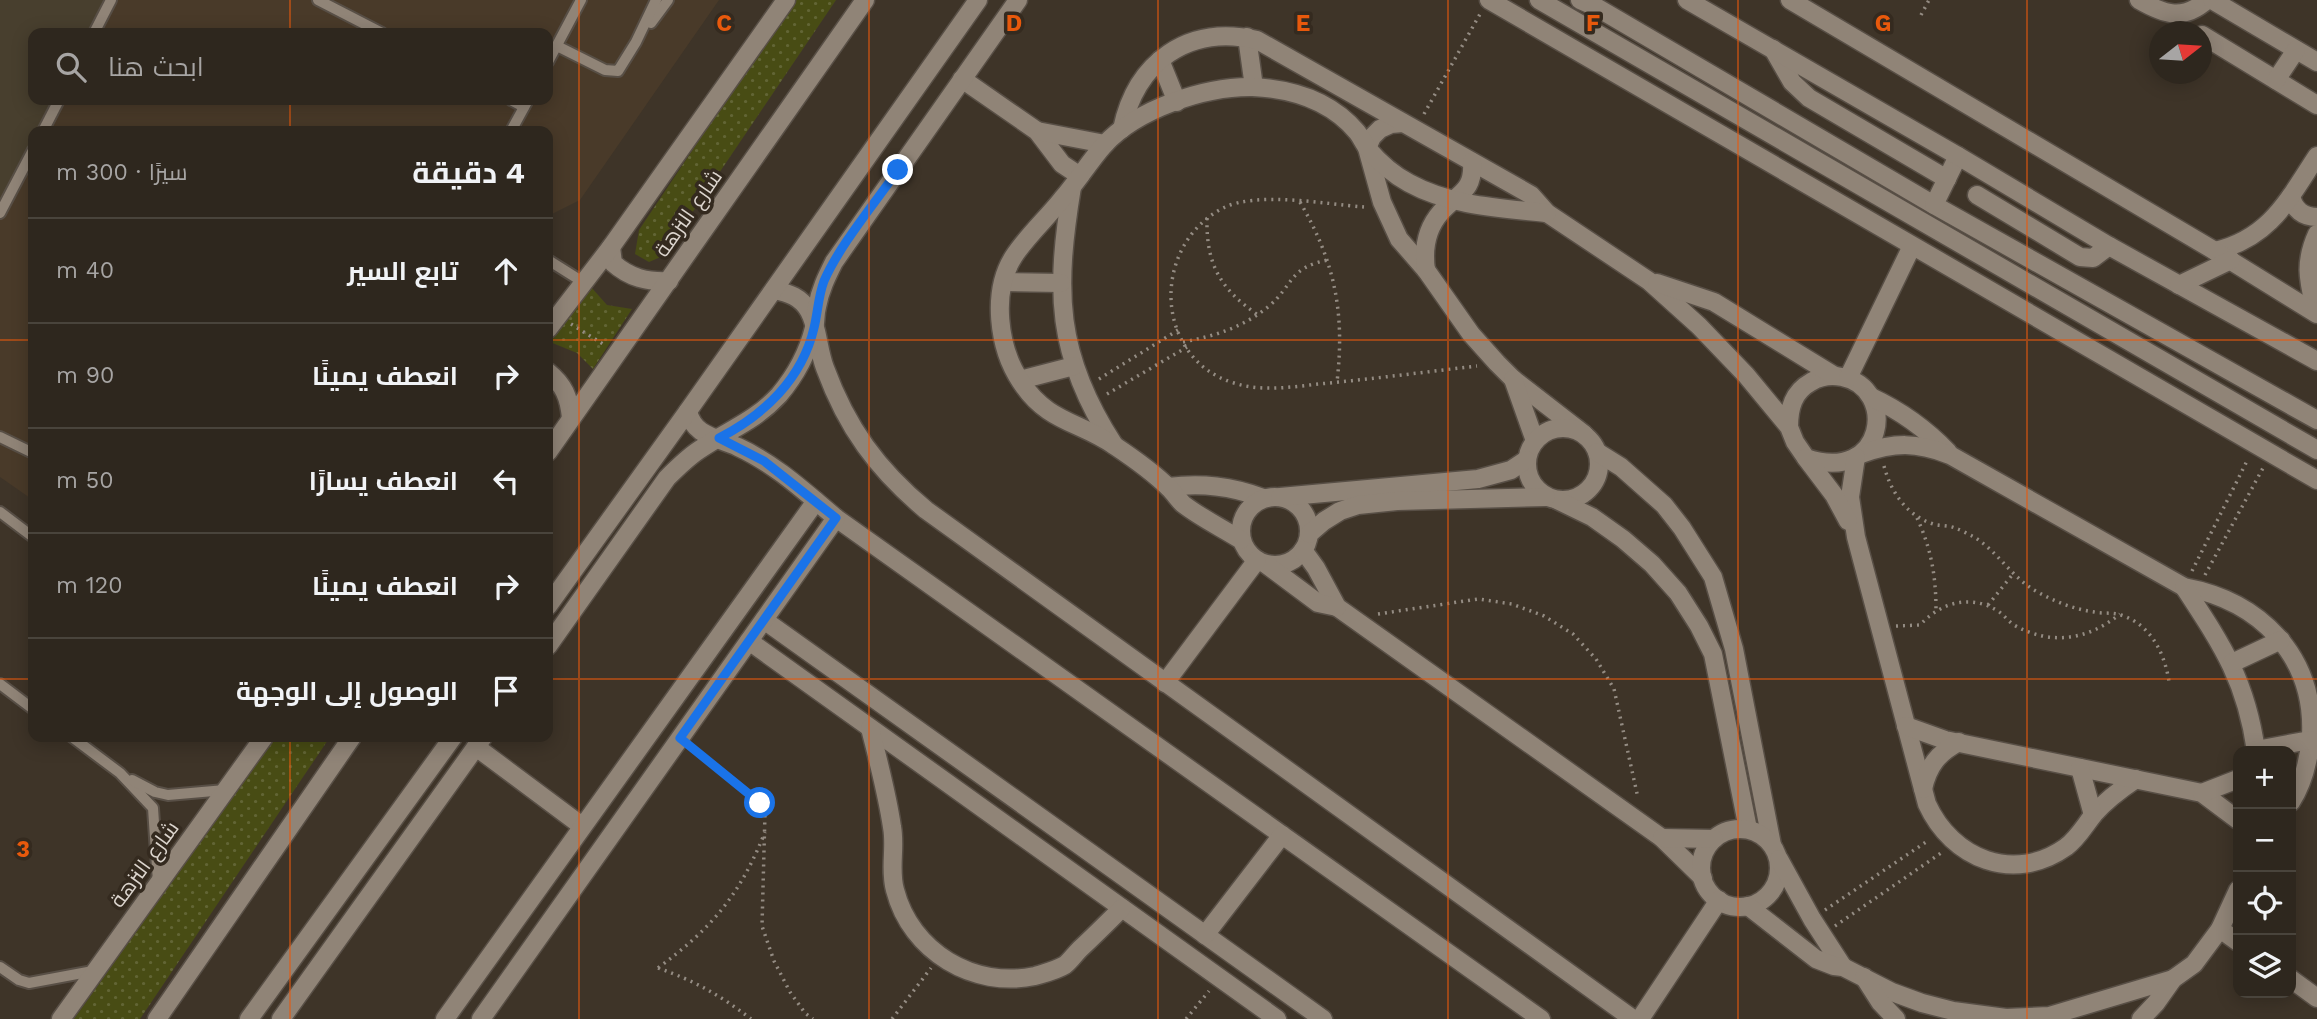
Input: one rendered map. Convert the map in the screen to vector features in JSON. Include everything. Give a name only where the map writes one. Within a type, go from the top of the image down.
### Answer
[{"type":"street","name":"شارع النزهة","points":[[553,316],[611,247],[786,0]]},
{"type":"street","name":"شارع النزهة","points":[[553,445],[864,0]]},
{"type":"street","points":[[553,599],[978,0]]},
{"type":"street","points":[[553,639],[667,478],[691,456],[761,412],[794,374],[806,352],[824,282],[834,261],[1018,0]]},
{"type":"street","points":[[1539,0],[2317,450]]},
{"type":"street","points":[[1580,0],[1934,205],[2317,420]]},
{"type":"street","points":[[1687,0],[2109,246],[2317,361]]},
{"type":"street","points":[[1790,0],[2317,313]]},
{"type":"street","points":[[2139,0],[2178,21]]},
{"type":"street","points":[[2167,14],[2185,14],[2210,0],[2317,62]]},
{"type":"street","points":[[1485,6],[1912,246],[2317,480]]},
{"type":"street","points":[[1122,129],[1126,109],[1134,91],[1160,60],[1184,46],[1210,37],[1247,37],[1257,40],[1531,195],[1547,213],[1649,281],[1723,350],[1789,427],[1795,442],[1834,495],[1856,537]]},
{"type":"street","points":[[1247,37],[1254,88]]},
{"type":"street","points":[[2212,41],[2317,105]]},
{"type":"street","points":[[1773,49],[1792,82],[1809,98],[1947,178]]},
{"type":"street","points":[[2276,80],[2296,50]]},
{"type":"street","points":[[1160,60],[1177,102]]},
{"type":"street","points":[[962,79],[1037,131],[1076,182],[1063,249],[1061,283],[1067,339],[1086,396],[1114,445]]},
{"type":"street","points":[[1241,540],[1184,504],[1168,487],[1114,445],[1048,412],[1020,380],[1011,362],[1002,333],[1001,302],[1004,282],[1013,257],[1105,144],[1139,118],[1215,90],[1254,88],[1293,92],[1328,107],[1358,133],[1367,148],[1385,167],[1406,182],[1429,193],[1454,201],[1547,213]]},
{"type":"street","points":[[1409,126],[1391,124],[1380,129],[1367,148],[1384,208],[1399,239],[1426,270],[1471,334],[1497,363],[1591,441],[1599,462],[1594,483],[1578,497],[1396,494],[1271,498],[1255,502],[1244,515],[1241,540],[1247,552],[1318,603],[1337,607],[1662,838],[1703,878]]},
{"type":"street","points":[[1037,131],[1105,144]]},
{"type":"street","points":[[1934,205],[1958,156]]},
{"type":"street","points":[[2179,285],[2274,219],[2317,156]]},
{"type":"street","points":[[1426,270],[1426,239],[1432,224],[1442,211],[1467,189],[1473,171],[1472,162]]},
{"type":"street","points":[[1964,221],[1988,174]]},
{"type":"street","points":[[1978,195],[2080,257],[2093,258],[2109,246]]},
{"type":"street","points":[[2291,196],[2292,202],[2301,213],[2317,217]]},
{"type":"street","points":[[2317,234],[2308,257],[2317,313]]},
{"type":"street","points":[[1840,377],[1912,246]]},
{"type":"street","points":[[611,247],[613,263],[634,277],[651,282],[669,281]]},
{"type":"street","points":[[1649,281],[1714,302],[1840,377],[1861,386],[1871,397],[1914,421],[1933,436],[1950,455]]},
{"type":"street","points":[[1004,282],[1061,283]]},
{"type":"street","points":[[774,290],[789,293],[801,301],[811,313],[823,363],[842,408],[853,430],[874,460],[898,487],[1165,683],[1633,1019]]},
{"type":"street","points":[[1020,380],[1074,366]]},
{"type":"street","points":[[553,376],[560,382],[569,399],[571,418]]},
{"type":"street","points":[[1789,427],[1789,412],[1794,398],[1804,386],[1818,378],[1840,377]]},
{"type":"street","points":[[1513,379],[1535,441]]},
{"type":"street","points":[[1871,397],[1876,412],[1876,428],[1871,442],[1858,455],[1850,497],[1856,537],[1923,789],[1934,818],[1949,837],[1972,854],[1991,862],[2031,862],[2050,856],[2067,846],[2082,832],[2093,815],[2136,779]]},
{"type":"street","points":[[688,411],[695,428],[764,461],[836,518],[1541,1019]]},
{"type":"street","points":[[1584,434],[1574,429],[1552,429],[1535,441],[1526,460],[1531,482],[1552,498],[1592,517],[1623,538],[1653,564],[1678,593],[1699,626],[1713,654],[1748,829]]},
{"type":"street","points":[[1806,458],[1833,464],[1848,461],[1883,446],[1906,444],[1929,447],[1950,455],[2191,588],[2225,598],[2246,609],[2265,623],[2281,640],[2298,667],[2309,698],[2311,740],[2303,779],[2296,792]]},
{"type":"street","points":[[1597,452],[1643,486],[1682,528],[1713,577],[1734,649],[1774,850],[1778,877],[1768,896],[1748,906],[1728,905],[1706,887],[1702,861],[1714,839],[1724,832],[1736,829],[1748,829],[1765,838],[1774,850],[1812,919],[1843,967]]},
{"type":"street","points":[[1262,562],[1288,563],[1324,521],[1340,511],[1396,494],[1511,470],[1526,460]]},
{"type":"street","points":[[1168,487],[1207,484],[1295,503],[1301,509],[1308,525],[1306,542],[1316,568],[1337,607]]},
{"type":"street","points":[[445,1019],[816,502]]},
{"type":"street","points":[[481,1019],[836,518]]},
{"type":"street","points":[[1165,683],[1262,562]]},
{"type":"street","points":[[2191,588],[2232,663],[2246,701],[2255,746]]},
{"type":"street","points":[[764,620],[1323,1019]]},
{"type":"street","points":[[2232,663],[2281,640]]},
{"type":"street","points":[[749,641],[1277,1019]]},
{"type":"street","points":[[1713,654],[1734,649]]},
{"type":"street","points":[[1906,726],[1932,736],[2202,793],[2233,816]]},
{"type":"street","points":[[870,728],[893,830],[891,871],[895,891],[912,928],[940,957],[959,968],[1002,979],[1045,973],[1065,965],[1122,908]]},
{"type":"street","points":[[2278,746],[2311,740]]},
{"type":"street","name":"شارع النزهة","points":[[61,1019],[225,790],[256,742]]},
{"type":"street","points":[[157,1019],[349,742]]},
{"type":"street","points":[[249,1019],[449,742]]},
{"type":"street","points":[[281,1019],[480,742],[582,826]]},
{"type":"street","points":[[1923,789],[1934,760],[1959,742]]},
{"type":"street","points":[[2080,768],[2093,815]]},
{"type":"street","points":[[2202,793],[2233,781]]},
{"type":"street","points":[[1205,934],[1282,835]]},
{"type":"street","points":[[1662,838],[1714,839]]},
{"type":"street","points":[[1640,1019],[1719,900]]},
{"type":"street","points":[[1748,906],[1816,959],[1843,967],[1922,1003],[1984,1018],[2050,1018],[2173,979],[2194,964],[2220,929],[2233,901]]},
{"type":"street","points":[[2220,929],[2233,938]]},
{"type":"street","points":[[1864,977],[1880,1002],[1896,1019]]},
{"type":"street","points":[[2141,1019],[2173,979]]},
{"type":"street","points":[[2296,983],[2317,998]]},
{"type":"lane","points":[[97,28],[111,0]]},
{"type":"lane","points":[[318,0],[372,28]]},
{"type":"lane","points":[[553,53],[581,0]]},
{"type":"lane","points":[[557,46],[614,72],[621,68],[656,0]]},
{"type":"lane","points":[[636,42],[668,0]]},
{"type":"lane","points":[[46,126],[56,105]]},
{"type":"lane","points":[[514,126],[525,105]]},
{"type":"lane","points":[[0,214],[28,168]]},
{"type":"lane","points":[[553,263],[583,282]]},
{"type":"lane","points":[[0,437],[28,451]]},
{"type":"lane","points":[[0,512],[28,533]]},
{"type":"lane","points":[[0,684],[28,705]]},
{"type":"lane","points":[[78,742],[120,774],[153,808],[158,882]]},
{"type":"lane","points":[[120,774],[155,792],[168,795],[225,790]]},
{"type":"lane","points":[[0,967],[19,980],[29,983],[93,971]]},
{"type":"path","points":[[1921,15],[1929,0]]},
{"type":"path","points":[[1409,126],[1485,6]]},
{"type":"path","points":[[1384,208],[1262,198],[1243,201],[1207,218],[1190,234],[1178,254],[1171,275],[1170,298],[1183,342],[1196,359],[1213,373],[1232,383],[1254,388],[1336,382],[1497,363]]},
{"type":"path","points":[[1300,202],[1316,230],[1336,290],[1340,321],[1336,382]]},
{"type":"path","points":[[1207,218],[1206,241],[1212,263],[1223,284],[1238,302],[1258,315]]},
{"type":"path","points":[[1183,342],[1223,332],[1258,315],[1273,303],[1290,279],[1301,270],[1313,262],[1328,260]]},
{"type":"path","points":[[553,319],[617,353]]},
{"type":"path","points":[[1086,396],[1178,330]]},
{"type":"path","points":[[1086,396],[1187,347]]},
{"type":"path","points":[[1883,446],[1884,467],[1889,486],[1901,503],[1916,516],[1934,524],[1954,527],[1977,539],[2013,574],[2052,600],[2097,613],[2120,614],[2140,625],[2155,640],[2165,659],[2169,681]]},
{"type":"path","points":[[2191,588],[2263,449]]},
{"type":"path","points":[[2191,588],[2263,449]]},
{"type":"path","points":[[1916,516],[1933,561],[1936,610]]},
{"type":"path","points":[[1988,606],[2013,574]]},
{"type":"path","points":[[1352,618],[1478,599],[1512,604],[1544,616],[1573,634],[1597,660],[1614,689],[1645,826]]},
{"type":"path","points":[[1920,625],[1936,610],[1962,601],[1988,606],[2001,613],[2012,624],[2048,637],[2068,638],[2087,634],[2105,627],[2120,614]]},
{"type":"path","points":[[680,738],[760,803],[765,813],[762,926],[774,961],[790,992],[805,1013],[813,1019]]},
{"type":"path","points":[[751,1019],[724,998],[692,981],[658,968],[687,946],[713,921],[735,893],[753,862],[766,828]]},
{"type":"path","points":[[1812,919],[1949,837]]},
{"type":"path","points":[[1822,935],[1949,837]]},
{"type":"path","points":[[892,1019],[940,957]]},
{"type":"path","points":[[1186,1019],[1220,978]]},
{"type":"shaded area","points":[[0,0],[108,0],[93,28],[28,28],[28,105],[52,105],[41,126],[28,126],[28,151],[0,204]]},
{"type":"shaded area","points":[[108,0],[719,0],[580,200],[553,214],[553,126],[41,126],[52,105],[553,105],[553,28],[93,28]]},
{"type":"shaded area","points":[[28,151],[28,497],[0,477],[0,204]]},
{"type":"green space","points":[[793,0],[836,0],[663,256],[649,262],[635,254],[639,230]]},
{"type":"green space","points":[[591,287],[607,305],[632,309],[593,369],[577,353],[553,343],[553,338]]},
{"type":"green space","points":[[271,742],[327,742],[140,1019],[74,1019]]},
{"type":"route","points":[[760,803],[680,738],[836,518],[764,461],[719,438],[741,427],[761,412],[794,374],[806,352],[824,282],[834,261],[898,170]]}]
